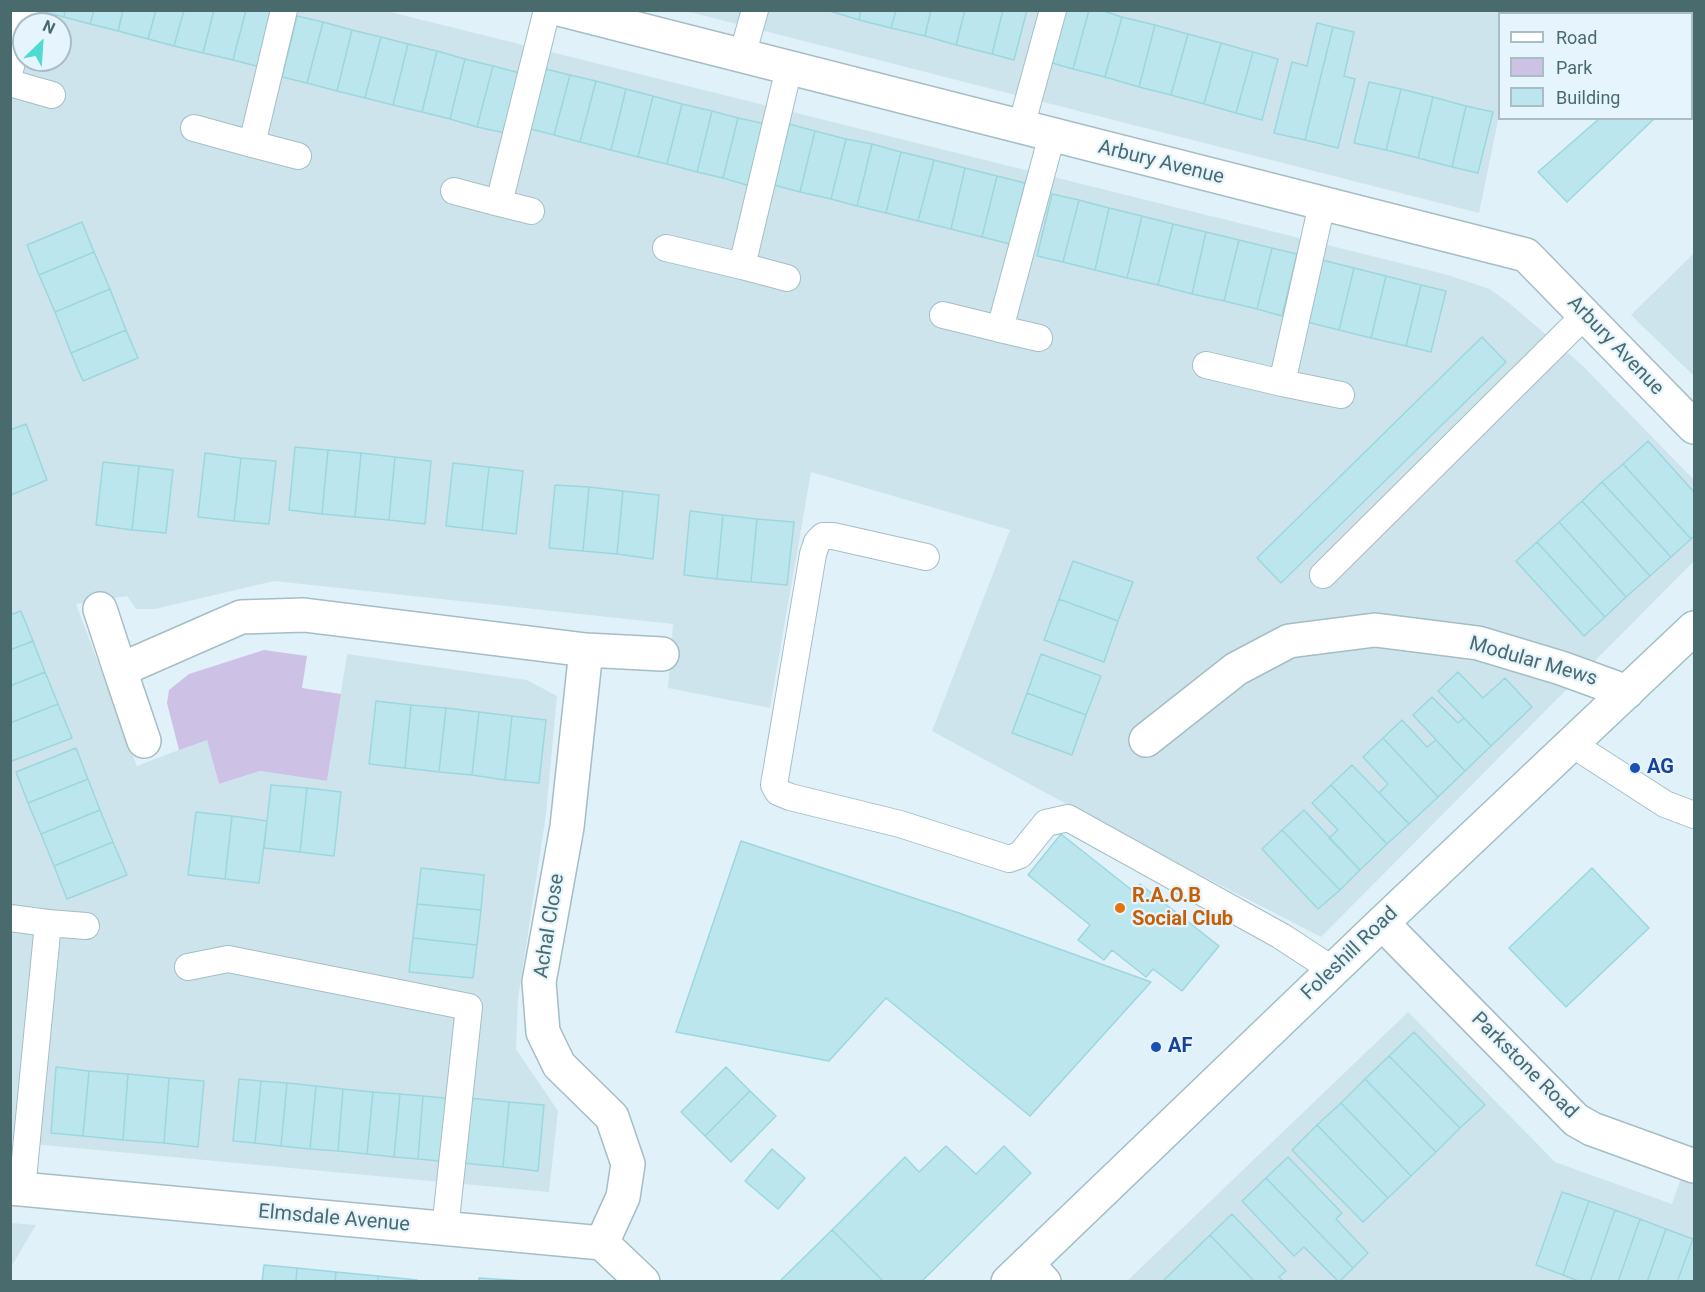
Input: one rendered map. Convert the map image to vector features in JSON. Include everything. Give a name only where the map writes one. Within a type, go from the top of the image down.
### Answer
[{"type":"street","name":"Arbury Avenue","points":[[563,10],[1526,255],[1695,427]]},
{"type":"street","points":[[99,609],[144,741]]},
{"type":"street","points":[[120,670],[241,617],[304,615],[586,650],[662,654]]},
{"type":"street","name":"Foleshill Road","points":[[1026,1276],[1333,970],[1695,628]]},
{"type":"street","name":"Modular Mews","points":[[1146,740],[1236,669],[1289,641],[1375,630],[1478,644],[1561,668],[1627,692]]},
{"type":"street","name":"Achal Close","points":[[586,650],[567,826],[539,981],[543,1032],[559,1065],[612,1117],[628,1164],[623,1197],[602,1243]]},
{"type":"street","name":"Parkstone Road","points":[[1382,923],[1576,1120],[1592,1129],[1695,1166]]},
{"type":"street","name":"Elmsdale Avenue","points":[[16,1189],[602,1243]]},
{"type":"street","points":[[602,1243],[643,1281]]},
{"type":"lane","points":[[10,70],[25,10]]},
{"type":"lane","points":[[252,144],[284,10]]},
{"type":"lane","points":[[499,203],[547,10]]},
{"type":"lane","points":[[742,56],[754,10]]},
{"type":"lane","points":[[1000,329],[1036,131],[1053,10]]},
{"type":"lane","points":[[742,266],[789,68]]},
{"type":"lane","points":[[10,83],[52,94]]},
{"type":"lane","points":[[194,128],[297,156]]},
{"type":"lane","points":[[454,191],[531,211]]},
{"type":"lane","points":[[1282,383],[1322,204]]},
{"type":"lane","points":[[666,248],[787,278]]},
{"type":"lane","points":[[943,315],[1039,338]]},
{"type":"lane","points":[[1323,575],[1585,315]]},
{"type":"lane","points":[[1206,365],[1341,395]]},
{"type":"lane","points":[[926,557],[833,536],[823,536],[817,542],[813,554],[774,785],[777,792],[900,824],[1009,859],[1020,855],[1046,823],[1068,818],[1281,936],[1333,970]]},
{"type":"lane","points":[[1572,744],[1665,804],[1695,814]]},
{"type":"lane","points":[[10,918],[86,926]]},
{"type":"lane","points":[[16,1189],[48,923]]},
{"type":"lane","points":[[188,967],[228,959],[469,1007],[445,1229]]},
{"type":"shaded area","points":[[10,11],[386,11],[1448,275],[1490,289],[1509,303],[1582,365],[1694,480],[1694,561],[1321,937],[1129,838],[932,731],[1010,530],[811,472],[770,708],[668,688],[673,624],[274,581],[155,609],[136,609],[127,596],[76,604],[137,766],[207,739],[219,784],[260,771],[327,781],[347,654],[527,680],[557,696],[546,814],[518,999],[516,1049],[558,1111],[549,1192],[11,1142]]},
{"type":"shaded area","points":[[686,11],[1525,11],[1498,12],[1498,120],[1479,213]]},
{"type":"shaded area","points":[[1694,253],[1694,376],[1631,315]]},
{"type":"shaded area","points":[[1408,1012],[1555,1162],[1672,1204],[1694,1141],[1694,1281],[1126,1282]]},
{"type":"shaded area","points":[[10,1223],[36,1225],[11,1267]]},
{"type":"green space","points":[[264,650],[307,656],[302,688],[341,694],[327,781],[260,771],[219,784],[207,740],[179,750],[167,703],[169,690],[189,674]]},
{"type":"building","points":[[37,10],[65,10],[65,12]]},
{"type":"building","points":[[65,10],[94,10],[90,24],[72,19],[72,12],[65,12]]},
{"type":"building","points":[[94,10],[123,10],[118,31],[90,24]]},
{"type":"building","points":[[123,10],[156,10],[148,39],[118,31]]},
{"type":"building","points":[[156,10],[184,10],[174,46],[148,39]]},
{"type":"building","points":[[184,10],[214,10],[203,53],[174,46]]},
{"type":"building","points":[[214,10],[246,10],[233,60],[203,53]]},
{"type":"building","points":[[246,10],[274,10],[260,67],[233,60]]},
{"type":"building","points":[[827,10],[861,10],[859,20]]},
{"type":"building","points":[[861,10],[896,10],[891,28],[859,20]]},
{"type":"building","points":[[896,10],[931,10],[925,36],[891,28]]},
{"type":"building","points":[[931,10],[965,10],[956,45],[925,36]]},
{"type":"building","points":[[965,10],[1003,10],[992,54],[956,45]]},
{"type":"building","points":[[1003,10],[1027,10],[1014,60],[992,54]]},
{"type":"building","points":[[1064,10],[1089,10],[1073,69],[1049,62]]},
{"type":"building","points":[[1089,10],[1101,10],[1122,17],[1105,77],[1073,69]]},
{"type":"building","points":[[1525,10],[1561,10],[1560,12],[1525,12]]},
{"type":"building","points":[[1619,10],[1694,10],[1693,82],[1693,12],[1624,12]]},
{"type":"building","points":[[297,16],[323,22],[307,83],[282,77]]},
{"type":"building","points":[[1122,17],[1155,25],[1139,87],[1105,77]]},
{"type":"building","points":[[323,22],[352,30],[337,91],[307,83]]},
{"type":"building","points":[[1317,23],[1333,27],[1305,140],[1274,133],[1292,62],[1307,66]]},
{"type":"building","points":[[1155,25],[1188,34],[1171,95],[1139,87]]},
{"type":"building","points":[[1333,27],[1354,32],[1344,76],[1355,79],[1338,148],[1305,140]]},
{"type":"building","points":[[352,30],[381,37],[365,98],[337,91]]},
{"type":"building","points":[[1188,34],[1221,43],[1204,104],[1171,95]]},
{"type":"building","points":[[381,37],[408,44],[393,105],[365,98]]},
{"type":"building","points":[[1221,43],[1253,52],[1236,113],[1204,104]]},
{"type":"building","points":[[408,44],[437,51],[422,112],[393,105]]},
{"type":"building","points":[[437,51],[465,59],[450,119],[422,112]]},
{"type":"building","points":[[1253,52],[1278,59],[1262,120],[1236,113]]},
{"type":"building","points":[[465,59],[493,66],[477,127],[450,119]]},
{"type":"building","points":[[493,66],[520,73],[505,133],[477,127]]},
{"type":"building","points":[[542,68],[570,75],[554,135],[527,128]]},
{"type":"building","points":[[570,75],[596,81],[580,142],[554,135]]},
{"type":"building","points":[[596,81],[626,89],[611,150],[580,142]]},
{"type":"building","points":[[1369,82],[1401,89],[1386,150],[1354,143]]},
{"type":"building","points":[[626,89],[653,96],[638,157],[611,150]]},
{"type":"building","points":[[1401,89],[1433,97],[1418,158],[1386,150]]},
{"type":"building","points":[[653,96],[682,104],[667,164],[638,157]]},
{"type":"building","points":[[1433,97],[1466,106],[1452,167],[1418,158]]},
{"type":"building","points":[[682,104],[712,111],[697,172],[667,164]]},
{"type":"building","points":[[1466,106],[1493,112],[1478,173],[1452,167]]},
{"type":"building","points":[[712,111],[738,118],[723,178],[697,172]]},
{"type":"building","points":[[738,118],[766,124],[750,186],[723,178]]},
{"type":"building","points":[[1598,120],[1653,120],[1567,202],[1538,172]]},
{"type":"building","points":[[789,124],[815,131],[800,192],[774,185]]},
{"type":"building","points":[[815,131],[846,139],[831,199],[800,192]]},
{"type":"building","points":[[846,139],[872,144],[857,206],[831,199]]},
{"type":"building","points":[[872,144],[901,152],[886,213],[857,206]]},
{"type":"building","points":[[901,152],[934,160],[918,221],[886,213]]},
{"type":"building","points":[[934,160],[965,168],[951,229],[918,221]]},
{"type":"building","points":[[965,168],[997,176],[982,237],[951,229]]},
{"type":"building","points":[[997,176],[1025,183],[1010,244],[982,237]]},
{"type":"building","points":[[1052,194],[1079,200],[1063,262],[1037,256]]},
{"type":"building","points":[[1079,200],[1109,208],[1095,270],[1063,262]]},
{"type":"building","points":[[1109,208],[1142,216],[1127,278],[1095,270]]},
{"type":"building","points":[[1142,216],[1173,224],[1158,285],[1127,278]]},
{"type":"building","points":[[82,222],[94,252],[39,275],[27,245]]},
{"type":"building","points":[[1173,224],[1206,232],[1192,294],[1158,285]]},
{"type":"building","points":[[1206,232],[1239,240],[1224,301],[1192,294]]},
{"type":"building","points":[[1239,240],[1272,248],[1257,309],[1224,301]]},
{"type":"building","points":[[1272,248],[1297,254],[1282,316],[1257,309]]},
{"type":"building","points":[[94,252],[110,289],[55,312],[39,275]]},
{"type":"building","points":[[1322,260],[1354,268],[1339,330],[1307,322]]},
{"type":"building","points":[[1354,268],[1386,276],[1371,338],[1339,330]]},
{"type":"building","points":[[1386,276],[1421,285],[1406,346],[1371,338]]},
{"type":"building","points":[[1421,285],[1446,291],[1431,352],[1406,346]]},
{"type":"building","points":[[110,289],[126,330],[71,353],[55,312]]},
{"type":"building","points":[[126,330],[138,358],[83,381],[71,353]]},
{"type":"building","points":[[1482,337],[1506,362],[1281,583],[1257,558]]},
{"type":"building","points":[[26,424],[47,480],[11,495],[10,430]]},
{"type":"building","points":[[1648,441],[1694,492],[1694,536],[1691,539],[1623,464]]},
{"type":"building","points":[[295,447],[328,450],[322,514],[289,510]]},
{"type":"building","points":[[328,450],[361,453],[355,517],[322,514]]},
{"type":"building","points":[[205,453],[241,458],[234,521],[198,517]]},
{"type":"building","points":[[361,453],[395,457],[389,520],[355,517]]},
{"type":"building","points":[[395,457],[431,461],[425,524],[389,520]]},
{"type":"building","points":[[241,458],[276,461],[269,524],[234,521]]},
{"type":"building","points":[[103,462],[139,466],[132,530],[96,525]]},
{"type":"building","points":[[453,463],[489,467],[482,530],[446,526]]},
{"type":"building","points":[[1623,464],[1691,539],[1671,557],[1602,482]]},
{"type":"building","points":[[139,466],[173,470],[166,533],[132,530]]},
{"type":"building","points":[[489,467],[523,471],[516,534],[482,530]]},
{"type":"building","points":[[1602,482],[1671,557],[1650,576],[1582,501]]},
{"type":"building","points":[[555,485],[589,487],[583,551],[549,548]]},
{"type":"building","points":[[589,487],[623,491],[617,554],[583,551]]},
{"type":"building","points":[[623,491],[659,495],[653,559],[617,554]]},
{"type":"building","points":[[1582,501],[1650,576],[1626,597],[1559,522]]},
{"type":"building","points":[[690,511],[723,515],[717,579],[684,575]]},
{"type":"building","points":[[723,515],[757,519],[751,582],[717,579]]},
{"type":"building","points":[[757,519],[794,522],[787,585],[751,582]]},
{"type":"building","points":[[1559,522],[1626,597],[1605,617],[1537,542]]},
{"type":"building","points":[[1537,542],[1605,617],[1584,636],[1516,561]]},
{"type":"building","points":[[1073,561],[1133,582],[1118,621],[1059,599]]},
{"type":"building","points":[[1059,599],[1118,621],[1104,662],[1044,640]]},
{"type":"building","points":[[21,611],[33,641],[10,650],[10,615]]},
{"type":"building","points":[[33,641],[45,672],[10,686],[10,650]]},
{"type":"building","points":[[1041,654],[1101,676],[1086,715],[1027,693]]},
{"type":"building","points":[[45,672],[58,704],[10,723],[10,686]]},
{"type":"building","points":[[1458,672],[1483,698],[1505,678],[1532,707],[1491,746],[1438,691]]},
{"type":"building","points":[[1027,693],[1086,715],[1072,755],[1012,733]]},
{"type":"building","points":[[1432,697],[1458,723],[1464,718],[1491,746],[1465,771],[1413,715]]},
{"type":"building","points":[[376,701],[411,705],[405,768],[369,764]]},
{"type":"building","points":[[58,704],[72,738],[12,761],[10,723]]},
{"type":"building","points":[[411,705],[446,708],[439,772],[405,768]]},
{"type":"building","points":[[446,708],[479,712],[472,775],[439,772]]},
{"type":"building","points":[[479,712],[512,716],[505,780],[472,775]]},
{"type":"building","points":[[512,716],[546,720],[539,783],[505,780]]},
{"type":"building","points":[[1402,720],[1427,747],[1436,740],[1465,771],[1438,797],[1383,738]]},
{"type":"building","points":[[1383,738],[1438,797],[1409,824],[1379,793],[1388,784],[1363,757]]},
{"type":"building","points":[[76,748],[88,779],[28,803],[16,772]]},
{"type":"building","points":[[1352,765],[1409,824],[1387,844],[1331,785]]},
{"type":"building","points":[[88,779],[100,810],[41,834],[28,803]]},
{"type":"building","points":[[271,785],[307,788],[300,852],[264,848]]},
{"type":"building","points":[[1331,785],[1387,844],[1360,870],[1329,838],[1338,830],[1312,803]]},
{"type":"building","points":[[307,788],[341,792],[334,856],[300,852]]},
{"type":"building","points":[[100,810],[113,842],[54,866],[41,834]]},
{"type":"building","points":[[1304,810],[1360,870],[1340,890],[1282,830]]},
{"type":"building","points":[[196,812],[232,816],[225,879],[188,875]]},
{"type":"building","points":[[232,816],[267,821],[259,883],[225,879]]},
{"type":"building","points":[[1282,830],[1340,890],[1318,909],[1262,849]]},
{"type":"building","name":"R.A.O.B Social Club","points":[[1061,834],[1133,891],[1140,884],[1219,946],[1182,991],[1153,969],[1146,977],[1112,950],[1104,960],[1078,940],[1090,925],[1028,875]]},
{"type":"building","points":[[741,841],[959,913],[1151,982],[1030,1116],[886,998],[829,1061],[676,1032]]},
{"type":"building","points":[[113,842],[127,875],[67,899],[54,866]]},
{"type":"building","points":[[421,868],[484,875],[481,910],[417,904]]},
{"type":"building","points":[[1592,868],[1649,928],[1566,1007],[1509,948]]},
{"type":"building","points":[[417,904],[481,910],[477,945],[413,938]]},
{"type":"building","points":[[413,938],[477,945],[473,978],[409,972]]},
{"type":"building","points":[[1414,1032],[1485,1105],[1460,1128],[1389,1056]]},
{"type":"building","points":[[1389,1056],[1460,1128],[1436,1152],[1365,1079]]},
{"type":"building","points":[[56,1067],[89,1071],[83,1136],[51,1133]]},
{"type":"building","points":[[726,1067],[750,1091],[705,1136],[681,1112]]},
{"type":"building","points":[[89,1071],[128,1074],[123,1140],[83,1136]]},
{"type":"building","points":[[128,1074],[169,1078],[164,1143],[123,1140]]},
{"type":"building","points":[[169,1078],[204,1081],[198,1147],[164,1143]]},
{"type":"building","points":[[239,1079],[261,1081],[255,1143],[233,1141]]},
{"type":"building","points":[[1365,1079],[1436,1152],[1411,1176],[1341,1103]]},
{"type":"building","points":[[261,1081],[287,1083],[281,1146],[255,1143]]},
{"type":"building","points":[[287,1083],[316,1086],[310,1149],[281,1146]]},
{"type":"building","points":[[316,1086],[343,1089],[338,1151],[310,1149]]},
{"type":"building","points":[[343,1089],[373,1092],[367,1154],[338,1151]]},
{"type":"building","points":[[750,1091],[776,1116],[731,1162],[705,1136]]},
{"type":"building","points":[[373,1092],[400,1094],[394,1157],[367,1154]]},
{"type":"building","points":[[400,1094],[423,1096],[418,1159],[394,1157]]},
{"type":"building","points":[[423,1096],[455,1099],[449,1162],[418,1159]]},
{"type":"building","points":[[468,1098],[509,1102],[503,1167],[462,1163]]},
{"type":"building","points":[[509,1102],[544,1105],[538,1171],[503,1167]]},
{"type":"building","points":[[1341,1103],[1411,1176],[1388,1198],[1317,1125]]},
{"type":"building","points":[[1317,1125],[1388,1198],[1363,1222],[1292,1150]]},
{"type":"building","points":[[946,1146],[976,1174],[1004,1146],[1031,1173],[921,1282],[884,1282],[832,1230],[905,1157],[919,1172]]},
{"type":"building","points":[[772,1149],[805,1178],[778,1209],[745,1181]]},
{"type":"building","points":[[1288,1157],[1342,1213],[1336,1219],[1368,1253],[1353,1268],[1266,1178]]},
{"type":"building","points":[[1266,1178],[1353,1268],[1339,1282],[1304,1247],[1294,1256],[1242,1201]]},
{"type":"building","points":[[1562,1192],[1589,1201],[1563,1275],[1536,1265]]},
{"type":"building","points":[[1589,1201],[1615,1210],[1590,1282],[1581,1282],[1563,1275]]},
{"type":"building","points":[[1615,1210],[1640,1219],[1618,1282],[1590,1282]]},
{"type":"building","points":[[1232,1214],[1286,1271],[1279,1277],[1284,1282],[1255,1282],[1210,1235]]},
{"type":"building","points":[[1640,1219],[1666,1229],[1647,1282],[1618,1282]]},
{"type":"building","points":[[1666,1229],[1693,1239],[1677,1282],[1647,1282]]},
{"type":"building","points":[[832,1230],[884,1282],[779,1282]]},
{"type":"building","points":[[1210,1235],[1255,1282],[1162,1282]]},
{"type":"building","points":[[1693,1239],[1694,1282],[1677,1282]]},
{"type":"building","points":[[264,1265],[297,1268],[296,1282],[262,1282]]},
{"type":"building","points":[[297,1268],[336,1272],[335,1282],[296,1282]]},
{"type":"building","points":[[336,1272],[378,1276],[378,1282],[335,1282]]},
{"type":"building","points":[[378,1276],[417,1280],[417,1282],[378,1282]]},
{"type":"building","points":[[479,1278],[525,1281],[479,1282]]},
{"type":"place","name":"AG","points":[[1635,768]]},
{"type":"place","name":"R.A.O.B Social Club","points":[[1120,908]]},
{"type":"place","name":"AF","points":[[1156,1047]]}]
